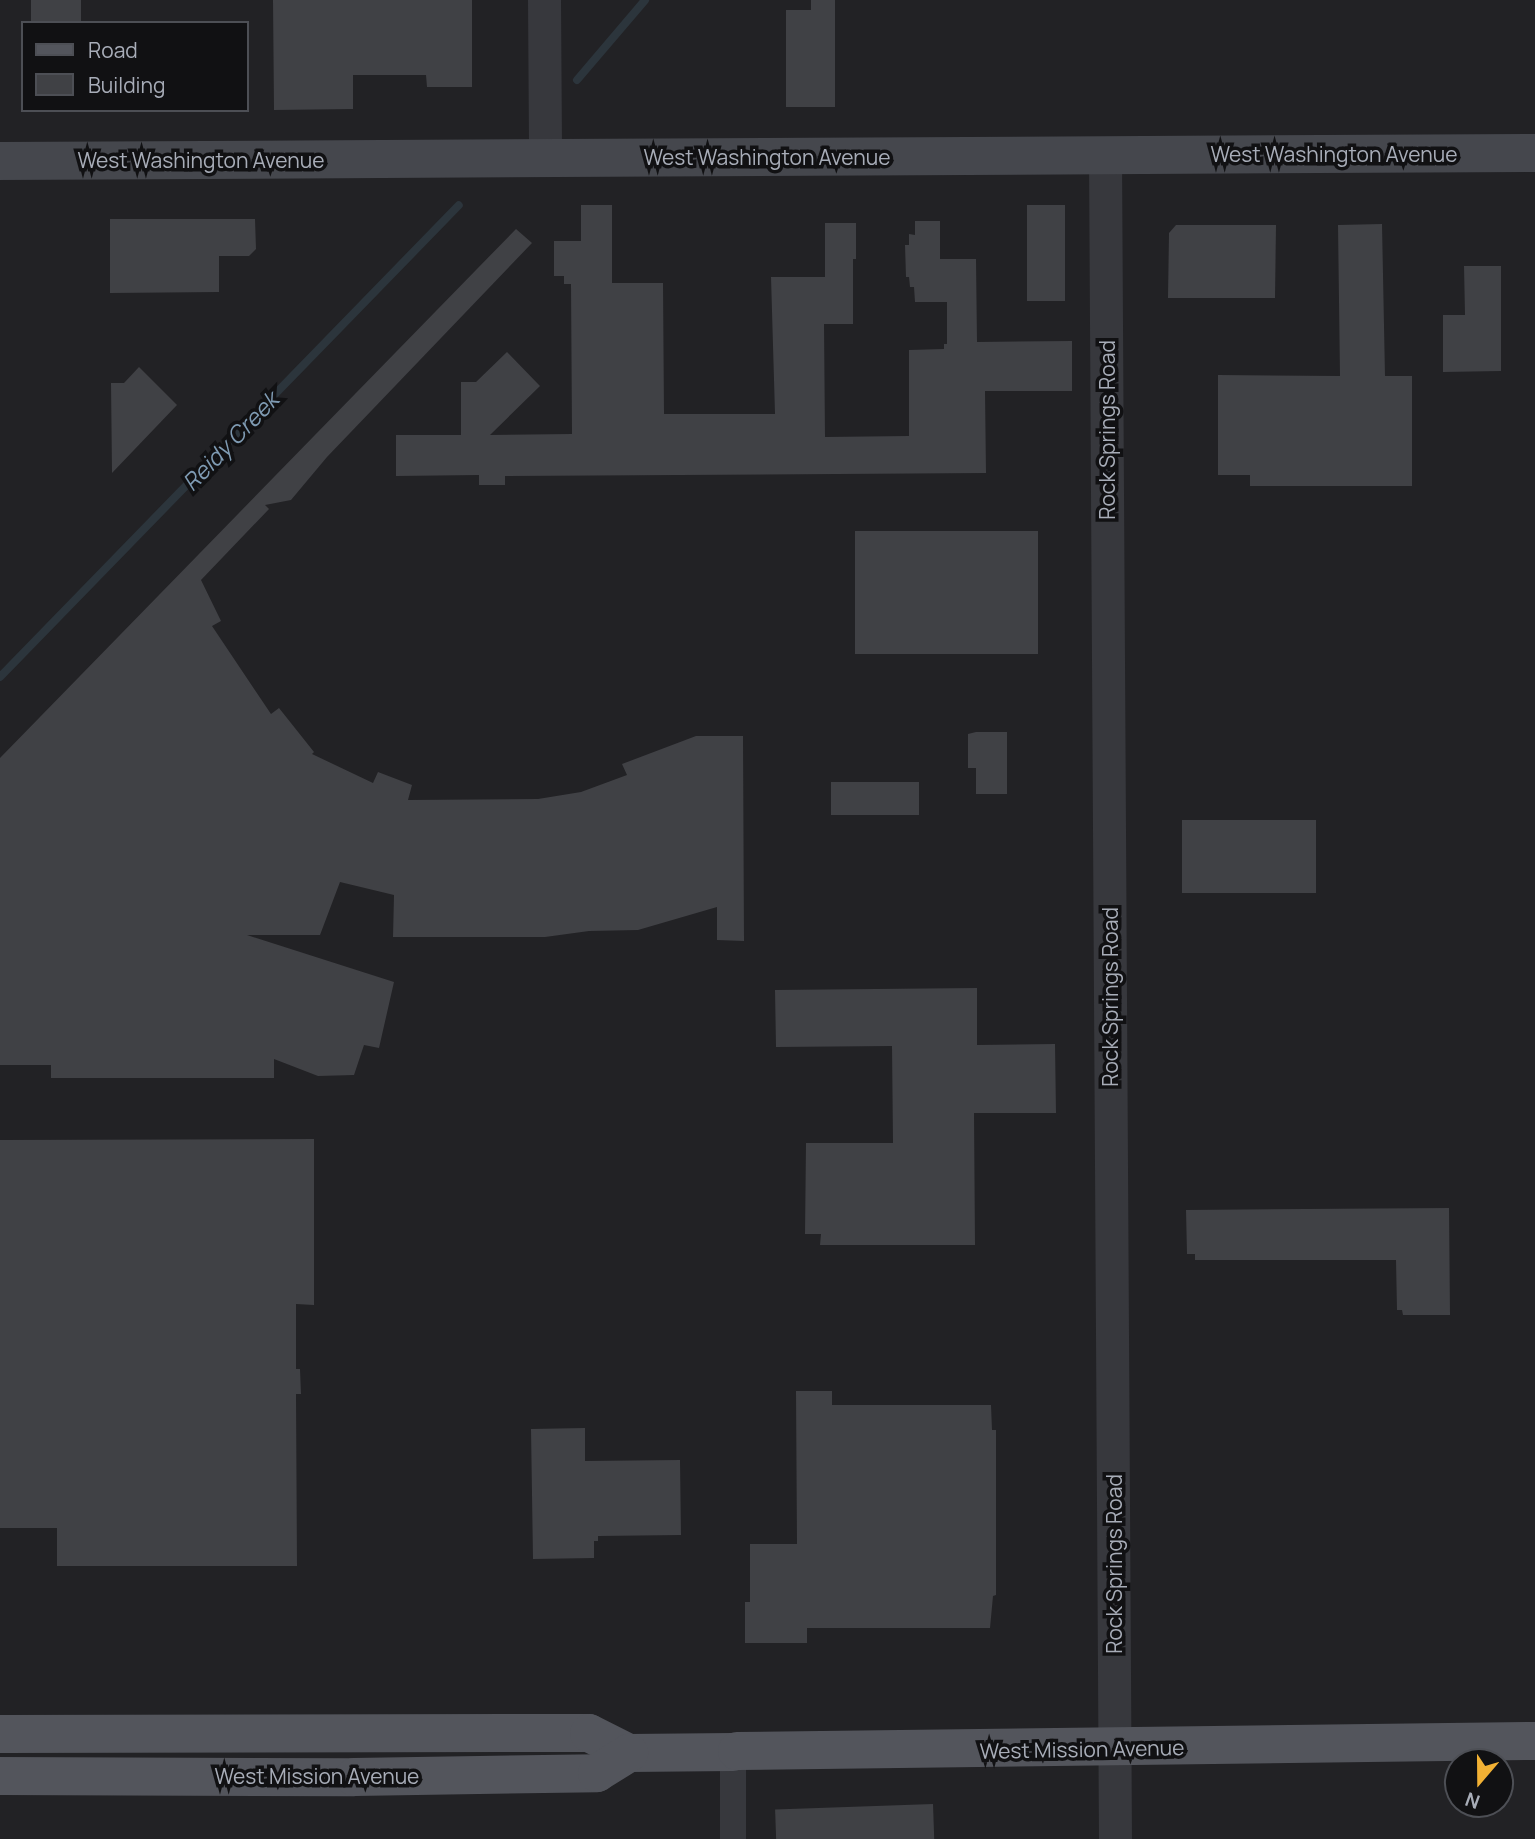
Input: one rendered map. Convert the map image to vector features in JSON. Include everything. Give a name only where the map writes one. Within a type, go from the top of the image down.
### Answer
[{"type":"main road","name":"West Washington Avenue","points":[[0,161],[1535,153]]},
{"type":"main road","name":"West Mission Avenue","points":[[0,1734],[589,1732],[628,1753],[1113,1749],[1535,1741]]},
{"type":"main road","name":"West Mission Avenue","points":[[0,1776],[354,1777],[597,1773],[628,1753]]},
{"type":"street","points":[[544,0],[545,158]]},
{"type":"street","name":"Rock Springs Road","points":[[1105,155],[1115,1839]]},
{"type":"street","points":[[733,1839],[735,1751]]},
{"type":"shaded area","points":[[0,0],[1535,0],[1535,1839],[0,1839]]},
{"type":"building","points":[[31,0],[81,0],[81,21],[31,21]]},
{"type":"building","points":[[273,0],[472,0],[472,87],[427,87],[426,75],[353,75],[353,109],[274,110]]},
{"type":"building","points":[[811,0],[835,0],[835,107],[786,107],[786,10],[811,10]]},
{"type":"building","points":[[581,205],[612,205],[612,283],[663,283],[664,414],[775,414],[771,277],[825,277],[825,223],[856,223],[853,324],[824,324],[825,437],[909,436],[909,350],[944,349],[944,344],[947,344],[947,302],[915,302],[914,287],[910,287],[909,277],[906,277],[905,245],[909,245],[909,234],[915,235],[915,221],[940,221],[940,259],[976,259],[977,342],[1072,341],[1072,391],[985,391],[986,473],[505,476],[505,485],[479,485],[479,475],[396,476],[396,435],[461,435],[461,382],[476,382],[507,352],[540,386],[490,435],[572,434],[571,284],[564,284],[564,276],[554,276],[554,241],[581,241]]},
{"type":"building","points":[[1027,205],[1065,205],[1065,301],[1027,301]]},
{"type":"building","points":[[110,219],[255,219],[256,249],[249,256],[219,256],[219,292],[110,293]]},
{"type":"building","points":[[1382,224],[1385,376],[1412,376],[1412,486],[1250,486],[1250,475],[1218,475],[1218,375],[1340,376],[1338,225]]},
{"type":"building","points":[[1176,225],[1276,225],[1275,298],[1168,298],[1169,233]]},
{"type":"building","points":[[516,229],[532,243],[327,457],[291,500],[265,505],[269,509],[201,580],[221,621],[212,626],[271,714],[279,708],[314,752],[312,754],[373,783],[378,772],[412,785],[408,800],[538,799],[581,792],[627,775],[622,764],[696,736],[743,736],[744,941],[717,940],[717,907],[638,930],[589,931],[545,937],[393,937],[394,895],[340,882],[320,935],[247,935],[394,982],[379,1048],[364,1045],[354,1075],[318,1076],[274,1059],[274,1078],[51,1078],[51,1065],[0,1065],[0,758]]},
{"type":"building","points":[[1464,266],[1501,266],[1501,371],[1443,372],[1443,315],[1465,315]]},
{"type":"building","points":[[139,367],[177,405],[112,473],[111,383],[124,383]]},
{"type":"building","points":[[855,531],[1038,531],[1038,654],[855,654]]},
{"type":"building","points":[[1007,732],[1007,794],[976,794],[976,768],[968,768],[968,734]]},
{"type":"building","points":[[831,782],[919,782],[919,815],[831,815]]},
{"type":"building","points":[[1182,820],[1316,820],[1316,893],[1182,893]]},
{"type":"building","points":[[977,988],[977,1045],[1055,1044],[1056,1113],[974,1113],[975,1245],[820,1245],[821,1234],[805,1234],[806,1143],[893,1143],[892,1046],[776,1047],[775,990]]},
{"type":"building","points":[[314,1139],[314,1305],[296,1304],[296,1369],[300,1369],[301,1394],[296,1394],[297,1566],[57,1566],[57,1528],[0,1528],[0,1140]]},
{"type":"building","points":[[1449,1208],[1450,1315],[1403,1315],[1402,1310],[1397,1310],[1396,1260],[1195,1260],[1195,1254],[1187,1254],[1186,1210]]},
{"type":"building","points":[[796,1391],[832,1391],[832,1405],[991,1405],[992,1430],[996,1430],[996,1595],[993,1596],[990,1628],[807,1628],[807,1643],[745,1643],[745,1602],[750,1602],[750,1544],[797,1544]]},
{"type":"building","points":[[585,1428],[585,1461],[680,1460],[681,1535],[598,1536],[598,1541],[594,1541],[594,1558],[533,1559],[531,1429]]},
{"type":"building","points":[[933,1804],[934,1839],[776,1839],[775,1810]]},
{"type":"waterway","name":"Reidy Creek","points":[[577,80],[645,0]]},
{"type":"waterway","name":"Reidy Creek","points":[[0,677],[459,205]]}]
